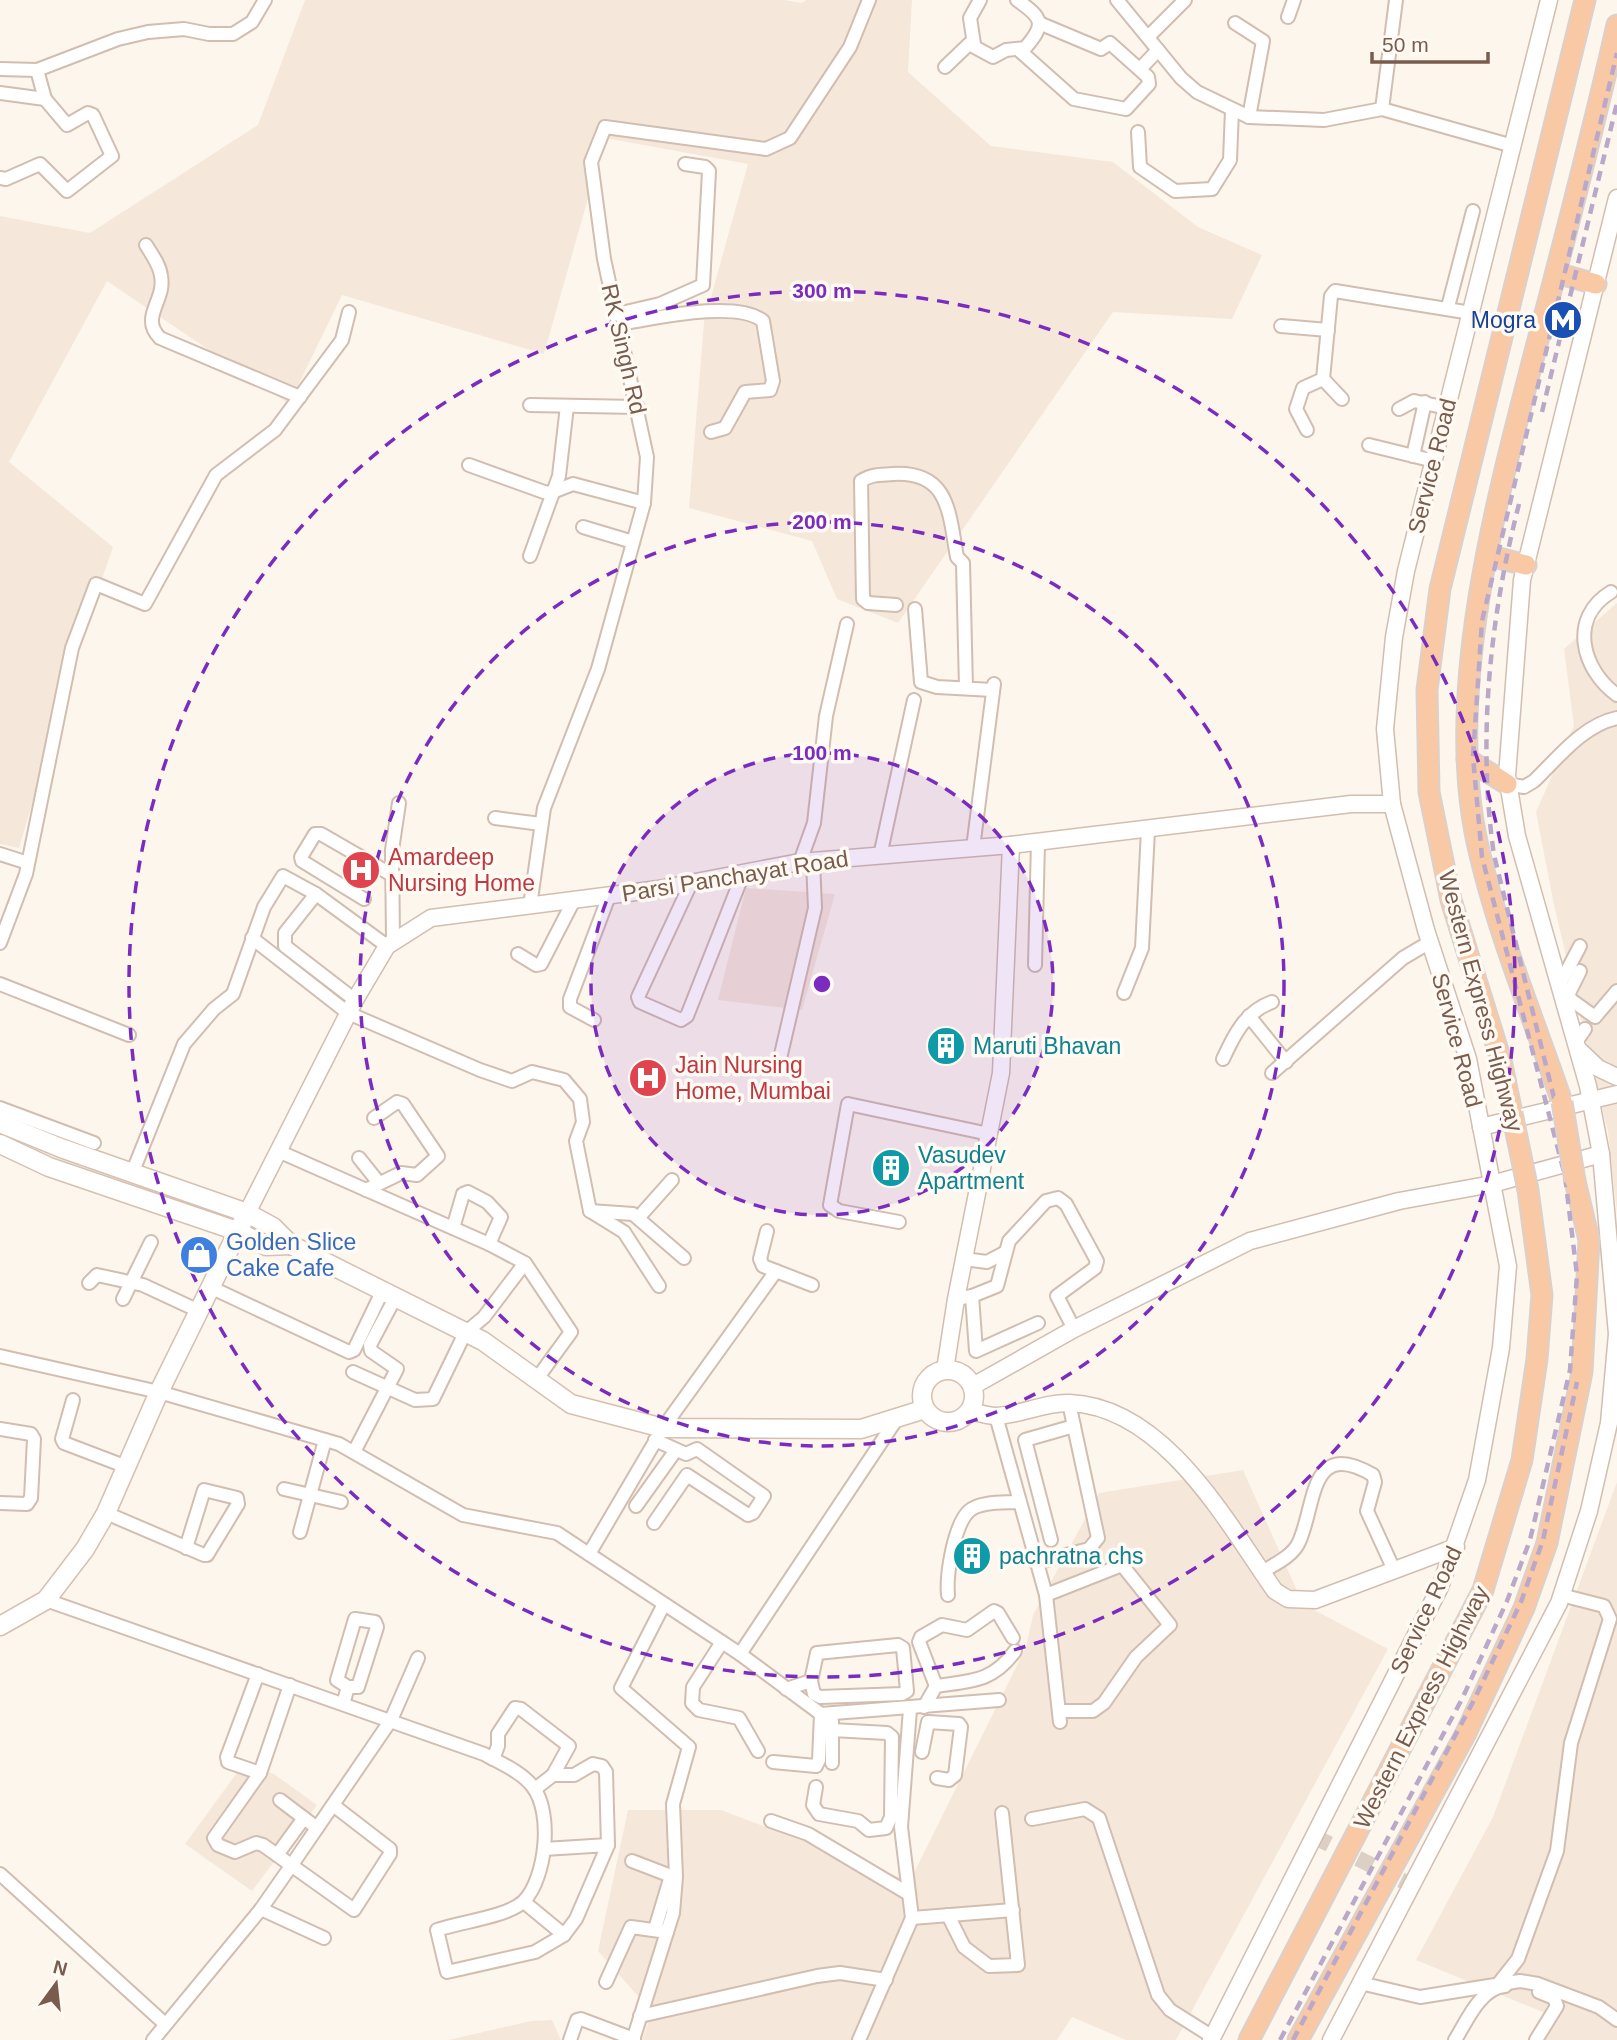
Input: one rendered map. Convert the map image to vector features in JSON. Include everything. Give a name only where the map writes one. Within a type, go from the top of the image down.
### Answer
[{"type":"highway","name":"Western Express Highway","points":[[1249,2040],[1482,1590],[1522,1460],[1542,1295],[1528,1190],[1501,1060],[1451,900],[1429,792],[1427,690],[1440,589],[1585,0]]},
{"type":"highway","name":"Western Express Highway","points":[[1298,2040],[1466,1733],[1524,1608],[1547,1543],[1578,1397],[1584,1348],[1589,1240],[1575,1181],[1562,1102],[1490,890],[1475,831],[1467,759],[1478,599],[1508,457],[1617,25]]},
{"type":"highway","points":[[1556,273],[1595,284]]},
{"type":"highway","points":[[1487,555],[1526,565]]},
{"type":"highway","points":[[1467,759],[1507,784]]},
{"type":"main road","points":[[3,1117],[133,1171],[247,1213],[273,1227],[291,1245],[482,1341],[571,1404],[659,1434],[861,1429],[925,1409]]},
{"type":"main road","points":[[0,1144],[49,1167],[237,1231],[266,1246],[291,1245]]},
{"type":"main road","points":[[0,1626],[46,1600],[85,1549],[106,1513],[159,1392],[247,1213]]},
{"type":"main road","points":[[945,1370],[961,1373],[973,1386],[975,1394],[970,1411],[956,1422],[939,1421],[925,1409],[922,1401],[925,1384],[937,1373],[945,1370]]},
{"type":"street","points":[[0,69],[37,70],[118,39],[148,32],[184,29],[209,34],[233,34],[253,22],[265,0]]},
{"type":"street","name":"RK Singh Rd","points":[[530,906],[544,808],[598,669],[644,503],[647,457],[604,259],[591,162],[605,127],[766,149],[790,138],[850,47],[869,0]]},
{"type":"street","points":[[979,0],[970,18],[974,44],[989,57],[1006,50],[1020,51],[1074,99],[1120,109],[1128,108],[1149,84],[1150,79],[1110,43],[1101,50],[1040,23]]},
{"type":"street","points":[[1017,0],[1035,12],[1040,23],[1039,32],[1020,51]]},
{"type":"street","points":[[1117,0],[1181,78],[1197,92],[1249,117],[1324,120],[1382,109],[1513,146]]},
{"type":"street","points":[[1148,37],[1185,0]]},
{"type":"street","points":[[1288,17],[1294,0]]},
{"type":"street","points":[[1382,109],[1396,0]]},
{"type":"street","name":"Service Road","points":[[1212,2038],[1440,1587],[1477,1480],[1501,1348],[1508,1266],[1468,1059],[1430,942],[1392,804],[1385,729],[1394,637],[1434,461],[1549,0]]},
{"type":"street","points":[[1235,23],[1263,41],[1249,117]]},
{"type":"street","points":[[945,67],[964,46],[974,44]]},
{"type":"street","points":[[1140,69],[1158,50]]},
{"type":"street","points":[[0,178],[6,179],[40,163],[67,191],[111,158],[93,115],[88,113],[64,124],[45,99],[37,70]]},
{"type":"street","points":[[0,93],[45,99]]},
{"type":"street","points":[[1138,132],[1140,167],[1175,191],[1212,189],[1230,160],[1232,110]]},
{"type":"street","points":[[618,319],[703,285],[709,171],[705,167],[685,164]]},
{"type":"street","points":[[1331,2040],[1562,1595],[1588,1511],[1609,1423],[1617,1335],[1601,1154],[1580,1040],[1517,836],[1507,784],[1510,716],[1526,565],[1617,198]]},
{"type":"street","points":[[1448,307],[1473,211]]},
{"type":"street","points":[[146,245],[162,275],[161,294],[150,317],[152,330],[160,338],[300,397]]},
{"type":"street","points":[[1342,399],[1324,379],[1331,296],[1335,290],[1471,313]]},
{"type":"street","points":[[0,943],[28,863],[72,648],[96,584],[145,604],[216,475],[275,430],[342,340],[349,312]]},
{"type":"street","points":[[618,319],[699,313],[748,313],[763,321],[773,381],[770,390],[745,392],[725,428],[711,432]]},
{"type":"street","points":[[1281,326],[1328,330]]},
{"type":"street","points":[[1307,430],[1296,409],[1303,388],[1324,379]]},
{"type":"street","points":[[1399,409],[1414,401],[1447,408]]},
{"type":"street","points":[[1413,456],[1426,402]]},
{"type":"street","points":[[530,405],[638,407]]},
{"type":"street","points":[[530,556],[555,491],[564,449],[567,405]]},
{"type":"street","points":[[1368,445],[1434,461]]},
{"type":"street","points":[[469,464],[544,492],[573,484],[644,503]]},
{"type":"street","points":[[896,605],[867,603],[863,599],[861,481],[869,476],[911,473],[937,486],[946,500],[957,557],[963,563],[966,688]]},
{"type":"street","points":[[583,527],[633,542]]},
{"type":"street","points":[[1611,592],[1593,608],[1586,625],[1585,649],[1593,672],[1601,684],[1617,695]]},
{"type":"street","points":[[915,609],[921,682],[937,687],[994,687],[972,848]]},
{"type":"street","points":[[779,1063],[815,908],[807,861],[814,824],[826,716],[847,624]]},
{"type":"street","points":[[880,856],[914,700]]},
{"type":"street","points":[[1507,784],[1524,787],[1534,781],[1588,730],[1601,721],[1617,718]]},
{"type":"street","points":[[247,1213],[351,1006],[390,942],[392,850],[399,803]]},
{"type":"street","name":"Parsi Panchayat Road","points":[[390,942],[431,918],[609,896],[807,861],[1011,845],[1351,804],[1392,804]]},
{"type":"street","points":[[495,818],[541,824]]},
{"type":"street","points":[[1124,993],[1142,948],[1148,830]]},
{"type":"street","points":[[364,899],[302,861],[301,857],[315,834],[321,834],[392,875]]},
{"type":"street","points":[[1035,965],[1038,842]]},
{"type":"street","points":[[1011,845],[1001,1073],[964,1259],[964,1297],[976,1351],[1036,1323],[1047,1344]]},
{"type":"street","points":[[0,854],[28,863]]},
{"type":"street","points":[[691,883],[638,997],[640,1002],[681,1020],[687,1016],[743,874]]},
{"type":"street","points":[[133,1171],[184,1044],[214,1009],[233,994],[264,907],[283,876],[390,942]]},
{"type":"street","points":[[316,894],[285,933],[285,946],[351,1006]]},
{"type":"street","points":[[594,1020],[570,1007],[570,999],[609,896]]},
{"type":"street","points":[[519,954],[540,965],[574,900]]},
{"type":"street","points":[[253,938],[351,1006],[480,1070],[512,1081],[533,1072],[564,1080],[580,1099],[583,1122],[576,1141],[590,1211],[624,1233],[659,1286]]},
{"type":"street","points":[[1272,1073],[1403,958],[1430,942]]},
{"type":"street","points":[[1564,994],[1580,946]]},
{"type":"street","points":[[1564,994],[1580,971]]},
{"type":"street","points":[[0,984],[129,1035]]},
{"type":"street","points":[[1564,994],[1595,1017],[1617,990]]},
{"type":"street","points":[[1223,1059],[1235,1031],[1249,1016],[1272,1002]]},
{"type":"street","points":[[1249,1016],[1286,1062]]},
{"type":"street","points":[[1580,1040],[1598,1068],[1617,1077]]},
{"type":"street","points":[[1480,1127],[1617,1094]]},
{"type":"street","points":[[366,1190],[401,1173],[417,1175],[438,1156],[403,1104],[397,1102],[374,1118]]},
{"type":"street","points":[[899,1222],[835,1210],[830,1205],[848,1104],[989,1134]]},
{"type":"street","points":[[63,1140],[94,1143]]},
{"type":"street","points":[[278,1151],[525,1262],[571,1332],[537,1380]]},
{"type":"street","points":[[973,1386],[1074,1329],[1250,1241],[1399,1201],[1492,1184],[1601,1154]]},
{"type":"street","points":[[359,1158],[379,1183]]},
{"type":"street","points":[[639,1217],[672,1180]]},
{"type":"street","points":[[453,1228],[463,1194],[468,1192],[487,1202],[501,1217],[489,1244]]},
{"type":"street","points":[[964,1297],[998,1284],[1004,1252],[1009,1241],[1049,1198],[1058,1198],[1066,1203],[1097,1261],[1096,1268],[1057,1296],[1074,1329]]},
{"type":"street","points":[[590,1211],[618,1211],[639,1217],[684,1258]]},
{"type":"street","points":[[767,1231],[761,1263],[776,1272],[812,1285]]},
{"type":"street","points":[[124,1299],[151,1242]]},
{"type":"street","points":[[964,1259],[987,1262],[1004,1252]]},
{"type":"street","points":[[353,1372],[415,1400],[433,1399],[465,1333],[484,1317],[525,1262]]},
{"type":"street","points":[[589,1554],[659,1434],[776,1272]]},
{"type":"street","points":[[89,1283],[97,1275],[131,1282],[199,1311]]},
{"type":"street","points":[[210,1287],[349,1352],[354,1350],[388,1295]]},
{"type":"street","points":[[354,1452],[388,1388],[396,1365],[372,1351],[370,1345],[388,1295]]},
{"type":"street","points":[[945,1370],[964,1297]]},
{"type":"street","points":[[0,1356],[159,1392],[323,1439],[354,1452],[463,1515],[557,1533],[740,1654],[782,1687],[827,1714],[995,1700],[988,1676]]},
{"type":"street","points":[[73,1400],[62,1438],[64,1443],[127,1467]]},
{"type":"street","points":[[970,1411],[996,1416],[1069,1403],[1100,1408],[1130,1420],[1153,1435],[1208,1494],[1275,1591],[1289,1598],[1315,1600],[1456,1547]]},
{"type":"street","points":[[1036,1563],[1089,1549],[1097,1542],[1098,1534],[1069,1403]]},
{"type":"street","points":[[996,1416],[1046,1595],[1061,1716],[1093,1711],[1104,1703],[1143,1649],[1170,1625],[1122,1565],[1046,1595]]},
{"type":"street","points":[[740,1654],[896,1420]]},
{"type":"street","points":[[1051,1540],[1025,1440],[1074,1426]]},
{"type":"street","points":[[0,1429],[31,1434],[34,1439],[31,1498],[26,1504],[0,1503]]},
{"type":"street","points":[[654,1523],[687,1475],[748,1515],[763,1498],[763,1494],[697,1449],[686,1454],[676,1450],[659,1434]]},
{"type":"street","points":[[300,1532],[323,1439]]},
{"type":"street","points":[[636,1506],[676,1450]]},
{"type":"street","points":[[1262,1572],[1291,1554],[1299,1544],[1316,1479],[1325,1469],[1345,1464],[1373,1475],[1375,1482],[1367,1511],[1394,1570]]},
{"type":"street","points":[[284,1489],[341,1502]]},
{"type":"street","points":[[106,1513],[186,1548],[204,1555],[211,1552],[238,1504],[237,1498],[204,1490],[186,1548]]},
{"type":"street","points":[[948,1595],[948,1569],[962,1523],[969,1511],[984,1505],[1018,1502]]},
{"type":"street","points":[[1499,1983],[1518,1959],[1557,1851],[1571,1743],[1610,1619],[1604,1606],[1562,1595]]},
{"type":"street","points":[[46,1600],[391,1720],[493,1759],[535,1789],[544,1819],[544,1849],[537,1880],[524,1902],[498,1913],[437,1930],[447,1972],[535,1952],[564,1936],[576,1919],[607,1845],[604,1769],[593,1765],[574,1775],[553,1775]]},
{"type":"street","points":[[570,2040],[577,2020],[581,2019],[634,2039],[673,1876],[673,1804],[690,1747],[621,1688],[664,1604]]},
{"type":"street","points":[[936,1686],[919,1642],[920,1637],[942,1625],[967,1630],[994,1611],[998,1613],[1013,1638]]},
{"type":"street","points":[[355,1619],[375,1622],[377,1627],[358,1687],[348,1686],[337,1680],[355,1619]]},
{"type":"street","points":[[722,1642],[693,1687],[692,1703],[699,1710],[739,1718],[758,1751]]},
{"type":"street","points":[[898,1645],[903,1648],[907,1691],[902,1694],[820,1697],[814,1694],[811,1681],[817,1653],[898,1645]]},
{"type":"street","points":[[924,1707],[936,1686],[988,1676],[1000,1670],[1016,1651]]},
{"type":"street","points":[[153,2040],[164,2023],[261,1909],[291,1866],[391,1720],[418,1658]]},
{"type":"street","points":[[258,1674],[227,1757],[228,1762],[260,1773]]},
{"type":"street","points":[[782,1687],[811,1681]]},
{"type":"street","points":[[290,1685],[260,1773],[214,1838],[226,1850],[235,1852],[256,1843],[277,1855],[351,1909],[356,1908],[390,1849],[333,1805]]},
{"type":"street","points":[[343,1704],[348,1686]]},
{"type":"street","points":[[782,1687],[800,1706]]},
{"type":"street","points":[[951,1704],[951,1723]]},
{"type":"street","points":[[493,1759],[498,1746],[498,1734],[514,1709],[519,1708],[569,1746],[553,1775],[535,1789]]},
{"type":"street","points":[[859,2040],[912,1918],[901,1827],[910,1709]]},
{"type":"street","points":[[827,1714],[832,1730],[832,1763]]},
{"type":"street","points":[[773,1762],[816,1766],[827,1714]]},
{"type":"street","points":[[907,1744],[922,1752],[928,1722],[951,1723],[961,1727],[957,1769],[949,1780],[937,1778]]},
{"type":"street","points":[[816,1787],[813,1805],[819,1814],[858,1821],[869,1830],[886,1828],[891,1816],[892,1737],[887,1733],[832,1730]]},
{"type":"street","points":[[280,1800],[317,1828]]},
{"type":"street","points":[[1032,1819],[1085,1809],[1099,1818],[1158,1995],[1170,2010],[1212,2038]]},
{"type":"street","points":[[948,1915],[964,1947],[989,1966],[1017,1966],[1019,1963],[1002,1813]]},
{"type":"street","points":[[277,1855],[304,1818]]},
{"type":"street","points":[[771,1821],[808,1834],[909,1894]]},
{"type":"street","points":[[544,1849],[607,1845]]},
{"type":"street","points":[[632,1861],[673,1876]]},
{"type":"street","points":[[0,1874],[164,2023]]},
{"type":"street","points":[[524,1902],[564,1936]]},
{"type":"street","points":[[261,1909],[324,1938]]},
{"type":"street","points":[[912,1918],[1013,1910]]},
{"type":"street","points":[[606,1982],[631,1927],[661,1930]]},
{"type":"street","points":[[640,2016],[817,1976],[840,1973],[886,1980]]},
{"type":"street","points":[[1360,1983],[1419,1997],[1499,1983],[1538,1984],[1599,2007],[1617,2020]]},
{"type":"street","points":[[1455,2040],[1477,2003],[1499,1986],[1521,1985],[1554,1998],[1555,2011],[1536,2040]]},
{"type":"street","points":[[1471,1987],[1477,2003]]},
{"type":"shaded area","points":[[305,0],[784,0],[802,3],[806,0],[912,0],[908,72],[991,146],[1113,162],[1198,227],[1262,255],[1232,319],[1113,312],[898,623],[837,599],[812,541],[689,508],[704,322],[748,164],[605,138],[544,354],[342,295],[289,404],[107,281],[9,462],[113,547],[77,652],[19,848],[0,844],[0,216],[90,233],[258,125]]},
{"type":"shaded area","points":[[1617,603],[1617,1213],[1608,1132],[1554,905],[1536,812],[1574,726],[1564,649]]},
{"type":"shaded area","points":[[746,888],[835,894],[802,1010],[718,1000]]},
{"type":"shaded area","points":[[1243,1470],[1303,1604],[1388,1649],[1176,2040],[1126,2040],[1072,2017],[1057,2040],[642,2040],[652,2012],[598,1951],[628,1810],[721,1810],[910,1881],[1026,1647],[1033,1615],[1099,1493]]},
{"type":"shaded area","points":[[1617,1482],[1617,2040],[1544,2040],[1550,2015],[1416,1960],[1493,1817]]},
{"type":"shaded area","points":[[244,1763],[274,1774],[317,1805],[252,1891],[185,1844]]},
{"type":"shaded area","points":[[552,2020],[561,2040],[448,2040],[531,2021]]},
{"type":"tunnel","points":[[1315,1837],[1411,1885]]},
{"type":"railway","points":[[1280,2040],[1462,1699],[1507,1601],[1530,1540],[1570,1370],[1577,1275],[1565,1176],[1482,857],[1473,757],[1482,621],[1617,53]]},
{"type":"railway","points":[[1542,412],[1617,103]]},
{"type":"railway","points":[[1519,504],[1500,590],[1489,678],[1489,811],[1494,855],[1556,1106]]},
{"type":"railway","points":[[1293,2040],[1473,1702],[1521,1602],[1543,1540],[1577,1382]]},
{"type":"place","name":"Mogra","points":[[1563,320]]},
{"type":"place","name":"Amardeep Nursing Home","points":[[361,870]]},
{"type":"place","name":"Maruti Bhavan","points":[[946,1046]]},
{"type":"place","name":"Jain Nursing Home, Mumbai","points":[[648,1078]]},
{"type":"place","name":"Vasudev Apartment","points":[[891,1168]]},
{"type":"place","name":"Golden Slice Cake Cafe","points":[[199,1255]]},
{"type":"place","name":"pachratna chs","points":[[972,1556]]}]
